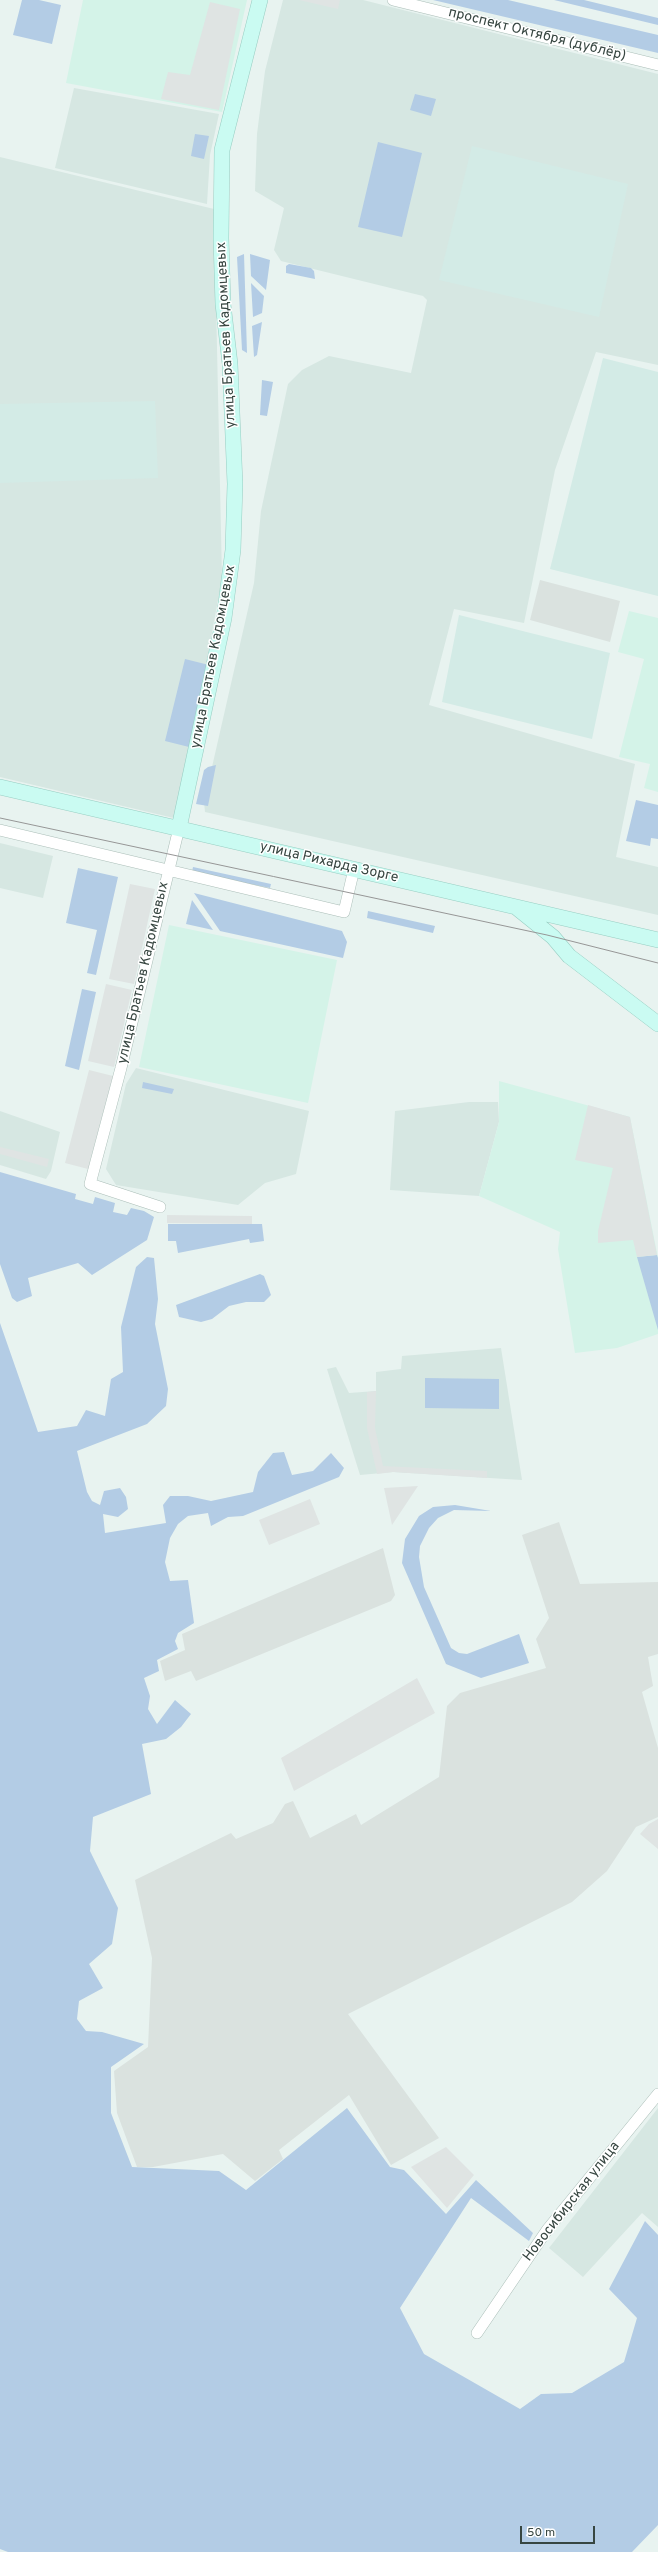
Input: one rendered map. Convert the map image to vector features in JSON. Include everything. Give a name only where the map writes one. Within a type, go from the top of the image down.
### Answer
[{"type":"main road","name":"улица Братьев Кадомцевых","points":[[179,828],[224,618],[233,550],[235,484],[230,364],[223,304],[221,238],[222,150],[260,0]]},
{"type":"main road","name":"улица Рихарда Зорге","points":[[0,787],[658,940]]},
{"type":"main road","points":[[514,906],[552,937],[569,956],[658,1024]]},
{"type":"street","name":"проспект Октября (дублёр)","points":[[393,0],[658,65]]},
{"type":"street","name":"улица Братьев Кадомцевых","points":[[160,1207],[90,1184],[122,1068],[179,828]]},
{"type":"street","points":[[0,830],[169,868],[344,912],[354,869]]},
{"type":"street","name":"Новосибирская улица","points":[[477,2334],[547,2230],[658,2094]]},
{"type":"shaded area","points":[[22,0],[39,0],[61,5],[52,44],[13,35]]},
{"type":"shaded area","points":[[83,0],[247,0],[222,112],[66,83]]},
{"type":"shaded area","points":[[283,0],[363,0],[658,74],[658,365],[596,352],[555,470],[524,623],[454,609],[429,705],[635,764],[616,857],[658,867],[658,915],[205,812],[204,802],[254,583],[261,511],[288,384],[302,370],[329,356],[411,373],[427,300],[423,296],[281,261],[274,250],[284,208],[255,191],[257,134],[265,71]]},
{"type":"shaded area","points":[[299,0],[340,0],[338,9]]},
{"type":"shaded area","points":[[433,0],[508,0],[658,35],[658,53]]},
{"type":"shaded area","points":[[554,0],[584,0],[658,18],[658,25]]},
{"type":"shaded area","points":[[210,2],[240,9],[219,110],[161,99],[168,72],[190,75]]},
{"type":"shaded area","points":[[74,88],[219,114],[210,155],[207,204],[55,168]]},
{"type":"shaded area","points":[[415,94],[436,99],[431,116],[410,110]]},
{"type":"shaded area","points":[[195,134],[209,136],[204,159],[191,156]]},
{"type":"shaded area","points":[[378,142],[422,153],[402,237],[358,227]]},
{"type":"shaded area","points":[[472,146],[628,184],[599,317],[439,280]]},
{"type":"shaded area","points":[[0,157],[214,209],[222,578],[178,819],[0,777]]},
{"type":"shaded area","points":[[244,254],[247,353],[242,350],[237,257]]},
{"type":"shaded area","points":[[250,254],[270,260],[266,290],[251,276]]},
{"type":"shaded area","points":[[289,264],[311,268],[314,271],[315,279],[286,273],[286,266]]},
{"type":"shaded area","points":[[251,283],[264,296],[262,313],[253,317]]},
{"type":"shaded area","points":[[262,322],[257,355],[254,357],[252,326]]},
{"type":"shaded area","points":[[603,358],[658,372],[658,596],[550,569]]},
{"type":"shaded area","points":[[262,380],[273,382],[267,416],[260,415]]},
{"type":"shaded area","points":[[155,401],[158,478],[0,483],[0,404]]},
{"type":"shaded area","points":[[540,580],[620,601],[610,642],[530,620]]},
{"type":"shaded area","points":[[629,611],[658,618],[658,792],[644,788],[650,764],[619,757],[644,659],[618,652]]},
{"type":"shaded area","points":[[459,615],[610,653],[592,739],[442,702]]},
{"type":"shaded area","points":[[185,659],[209,665],[189,747],[165,741]]},
{"type":"shaded area","points":[[216,765],[208,806],[196,804],[204,770],[208,767]]},
{"type":"shaded area","points":[[636,800],[658,805],[658,839],[651,838],[650,846],[626,841]]},
{"type":"shaded area","points":[[0,843],[53,856],[43,898],[0,888]]},
{"type":"shaded area","points":[[193,867],[271,884],[270,888],[192,872]]},
{"type":"shaded area","points":[[78,868],[118,877],[96,975],[87,973],[97,930],[66,923]]},
{"type":"shaded area","points":[[130,884],[155,889],[134,984],[109,979]]},
{"type":"shaded area","points":[[194,893],[342,931],[347,942],[343,958],[220,931]]},
{"type":"shaded area","points":[[192,900],[213,930],[186,924]]},
{"type":"shaded area","points":[[368,911],[435,926],[433,933],[367,918]]},
{"type":"shaded area","points":[[169,925],[337,960],[308,1103],[139,1067]]},
{"type":"shaded area","points":[[106,984],[132,990],[114,1067],[88,1061]]},
{"type":"shaded area","points":[[82,989],[96,992],[79,1070],[65,1066]]},
{"type":"shaded area","points":[[136,1068],[309,1111],[296,1174],[265,1183],[238,1205],[116,1185],[106,1169],[126,1084]]},
{"type":"shaded area","points":[[89,1070],[113,1076],[88,1169],[65,1163]]},
{"type":"shaded area","points":[[499,1081],[630,1117],[658,1258],[658,1334],[617,1348],[575,1353],[558,1249],[560,1232],[479,1196],[499,1122]]},
{"type":"shaded area","points":[[143,1082],[174,1089],[172,1094],[142,1088]]},
{"type":"shaded area","points":[[469,1102],[498,1102],[499,1122],[479,1196],[390,1190],[395,1111]]},
{"type":"shaded area","points":[[588,1105],[630,1117],[657,1255],[637,1257],[633,1240],[598,1243],[598,1231],[613,1168],[575,1160]]},
{"type":"shaded area","points":[[0,1111],[60,1132],[51,1171],[46,1179],[0,1165]]},
{"type":"shaded area","points":[[0,1147],[49,1159],[47,1167],[0,1154]]},
{"type":"shaded area","points":[[0,1172],[76,1194],[75,1199],[93,1204],[95,1197],[115,1203],[113,1212],[127,1215],[131,1208],[144,1211],[154,1217],[147,1240],[92,1275],[78,1263],[28,1278],[32,1296],[17,1302],[12,1298],[0,1264]]},
{"type":"shaded area","points":[[167,1215],[252,1216],[252,1224],[167,1223]]},
{"type":"shaded area","points":[[168,1224],[262,1224],[264,1241],[250,1243],[249,1239],[178,1253],[176,1241],[168,1241]]},
{"type":"shaded area","points":[[657,1255],[658,1258],[658,1330],[637,1257]]},
{"type":"shaded area","points":[[147,1257],[154,1258],[158,1299],[155,1324],[168,1389],[166,1406],[147,1424],[77,1451],[87,1492],[92,1501],[100,1505],[104,1491],[120,1488],[126,1497],[128,1509],[118,1517],[103,1514],[105,1533],[166,1523],[163,1505],[170,1496],[188,1496],[211,1501],[253,1492],[258,1472],[273,1453],[284,1452],[292,1475],[313,1471],[331,1453],[344,1468],[339,1477],[243,1516],[228,1517],[211,1526],[208,1513],[188,1516],[178,1524],[170,1538],[165,1562],[170,1581],[188,1580],[194,1623],[178,1633],[175,1641],[178,1649],[157,1660],[159,1671],[144,1678],[150,1696],[148,1709],[157,1724],[175,1700],[191,1714],[181,1727],[166,1739],[142,1744],[151,1794],[93,1817],[90,1851],[118,1908],[112,1944],[89,1964],[103,1988],[79,2001],[77,2019],[86,2031],[102,2032],[144,2044],[111,2067],[111,2113],[132,2167],[219,2171],[246,2190],[347,2108],[390,2167],[404,2170],[446,2214],[476,2180],[533,2233],[529,2241],[471,2198],[400,2308],[424,2354],[520,2409],[541,2394],[572,2393],[624,2362],[637,2318],[609,2289],[645,2221],[658,2235],[658,2525],[632,2552],[8,2552],[0,2549],[0,1323],[38,1432],[77,1426],[86,1410],[105,1416],[111,1379],[123,1372],[121,1327],[136,1267]]},
{"type":"shaded area","points":[[260,1274],[264,1276],[271,1295],[264,1302],[246,1302],[229,1306],[212,1319],[201,1322],[179,1317],[176,1305]]},
{"type":"shaded area","points":[[501,1348],[522,1480],[393,1472],[360,1475],[327,1369],[336,1367],[349,1393],[376,1391],[376,1372],[401,1369],[402,1356]]},
{"type":"shaded area","points":[[425,1378],[499,1379],[499,1409],[425,1408]]},
{"type":"shaded area","points":[[376,1391],[375,1428],[383,1466],[487,1471],[487,1478],[393,1472],[377,1474],[367,1428],[367,1392]]},
{"type":"shaded area","points":[[418,1486],[392,1525],[384,1488]]},
{"type":"shaded area","points":[[310,1499],[320,1524],[269,1545],[259,1520]]},
{"type":"shaded area","points":[[455,1505],[491,1511],[454,1510],[438,1518],[429,1528],[420,1546],[419,1557],[424,1587],[451,1648],[459,1653],[467,1654],[519,1634],[529,1663],[481,1678],[446,1664],[402,1563],[405,1539],[419,1516],[433,1507]]},
{"type":"shaded area","points":[[559,1522],[580,1584],[658,1582],[658,1654],[648,1657],[653,1686],[642,1692],[658,1748],[658,1817],[636,1827],[607,1871],[572,1902],[348,2014],[439,2138],[391,2165],[349,2095],[279,2150],[283,2159],[255,2181],[223,2154],[153,2167],[137,2167],[117,2113],[114,2071],[148,2047],[152,1958],[135,1880],[231,1833],[236,1839],[273,1823],[285,1804],[293,1801],[310,1838],[356,1814],[361,1825],[439,1777],[447,1706],[460,1693],[546,1668],[536,1639],[549,1618],[522,1535]]},
{"type":"shaded area","points":[[383,1548],[395,1595],[391,1601],[196,1681],[191,1671],[165,1681],[160,1661],[185,1650],[182,1634]]},
{"type":"shaded area","points":[[417,1678],[435,1713],[294,1791],[281,1758]]},
{"type":"shaded area","points":[[658,1819],[658,1849],[640,1834],[649,1824]]},
{"type":"shaded area","points":[[658,2108],[658,2227],[642,2213],[583,2277],[549,2248]]},
{"type":"shaded area","points":[[446,2147],[474,2175],[447,2208],[411,2167]]},
{"type":"tram line","points":[[0,818],[547,935],[658,963]]}]
